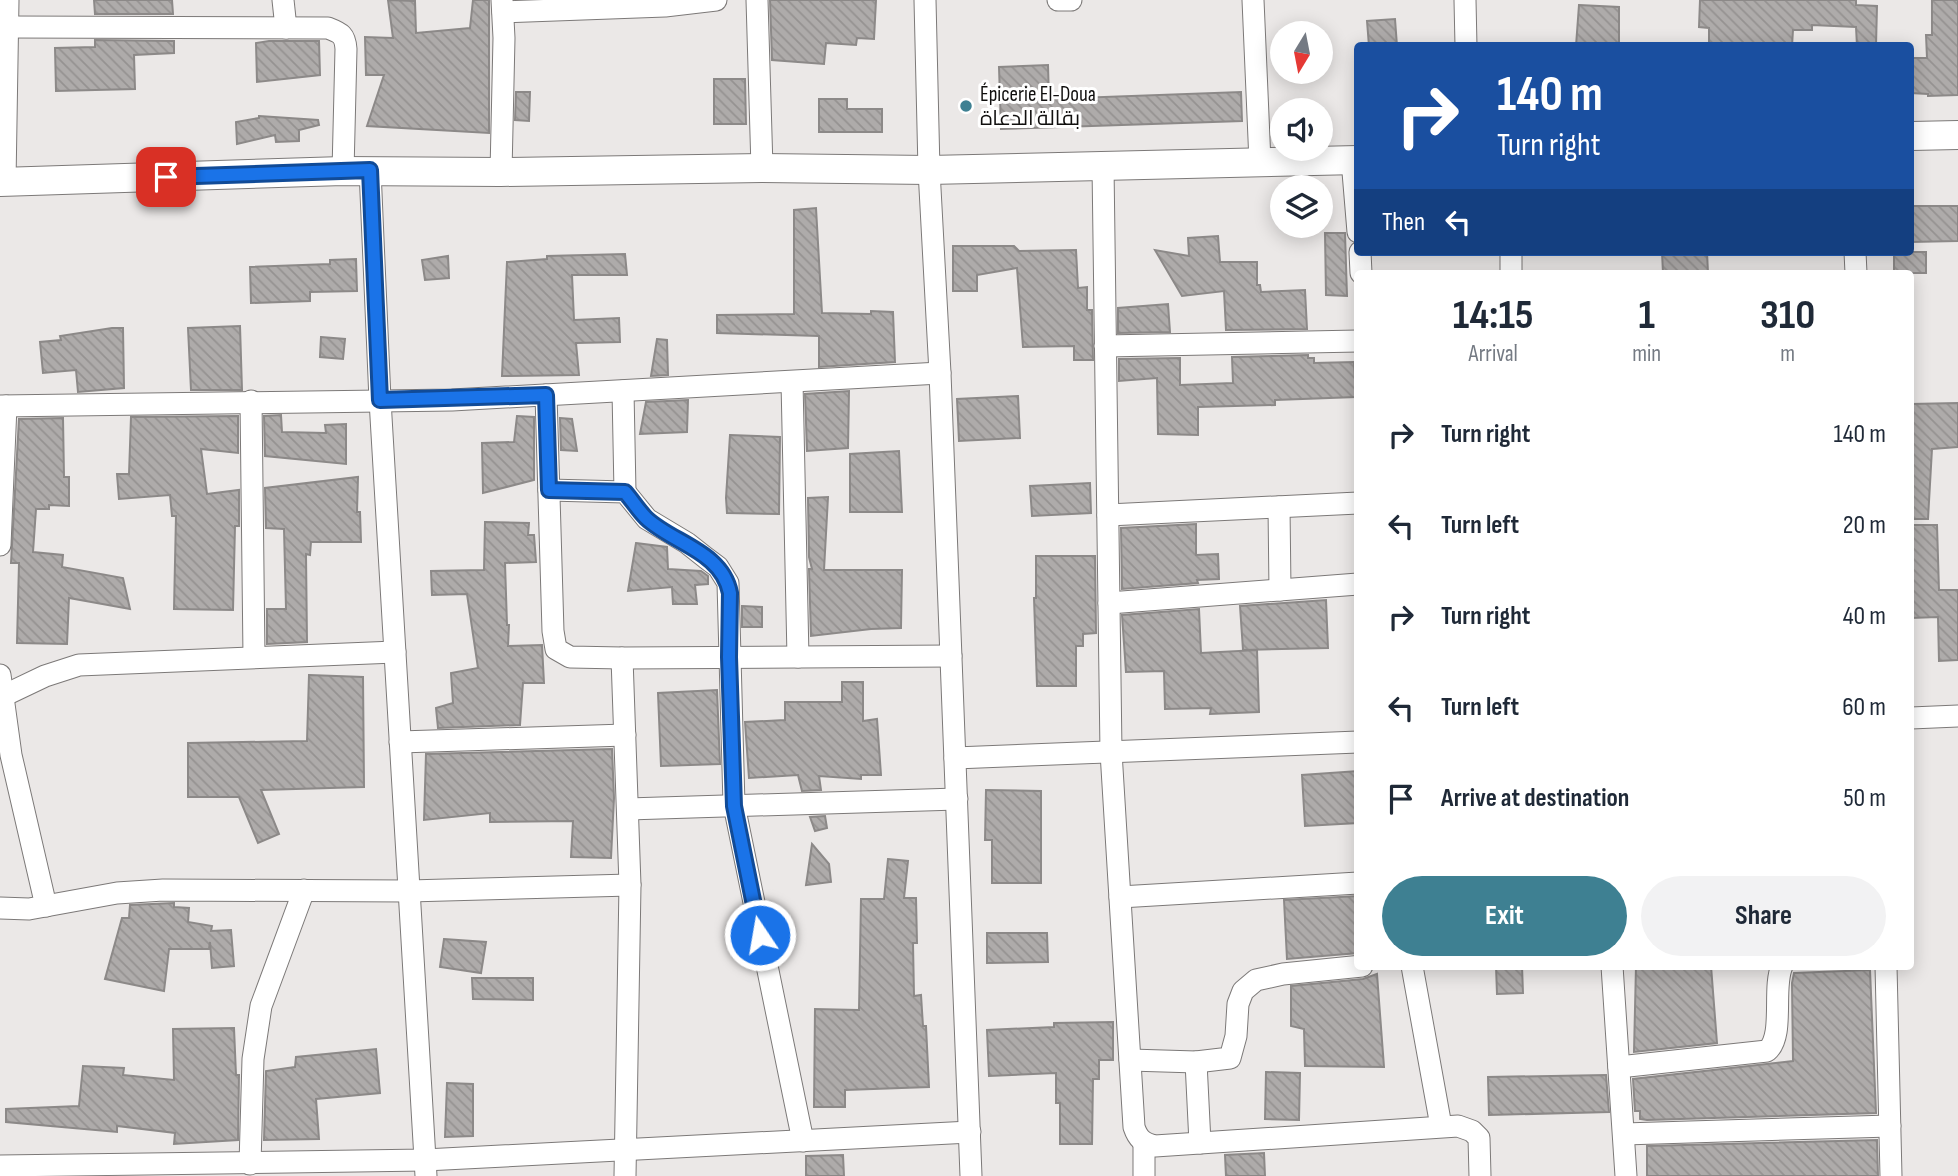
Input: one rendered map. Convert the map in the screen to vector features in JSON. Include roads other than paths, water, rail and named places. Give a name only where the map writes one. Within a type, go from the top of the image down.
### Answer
[{"type":"main road","points":[[1914,136],[1958,135]]},
{"type":"main road","points":[[3,182],[356,170],[929,170],[1354,160]]},
{"type":"street","points":[[3,182],[8,0]]},
{"type":"street","points":[[283,0],[286,28]]},
{"type":"street","points":[[501,172],[503,6],[665,6],[716,0]]},
{"type":"street","points":[[757,0],[762,168]]},
{"type":"street","points":[[925,0],[929,170],[940,373],[971,1176]]},
{"type":"street","points":[[1061,0],[1071,0]]},
{"type":"street","points":[[1253,0],[1260,162]]},
{"type":"street","points":[[1465,0],[1466,42]]},
{"type":"street","points":[[9,27],[328,27],[340,32],[345,38],[380,400],[425,1168]]},
{"type":"street","points":[[1103,166],[1111,752],[1134,1127],[1137,1136],[1144,1143],[1155,1146],[1458,1126],[1472,1130],[1479,1138],[1480,1176]]},
{"type":"street","points":[[1105,346],[1354,341]]},
{"type":"street","points":[[0,545],[3,406],[439,400],[940,373]]},
{"type":"street","points":[[792,382],[798,657]]},
{"type":"street","points":[[623,391],[625,492],[647,519],[687,543],[718,567],[728,583],[734,806],[803,1141]]},
{"type":"street","points":[[546,395],[553,631],[556,649],[570,657],[622,658],[951,656]]},
{"type":"street","points":[[251,401],[254,657]]},
{"type":"street","points":[[549,490],[625,492]]},
{"type":"street","points":[[1108,515],[1354,503]]},
{"type":"street","points":[[1279,507],[1280,590]]},
{"type":"street","points":[[1109,603],[1354,584]]},
{"type":"street","points":[[46,906],[11,755],[1,685],[45,676],[79,665],[395,652]]},
{"type":"street","points":[[622,658],[630,885],[625,1176]]},
{"type":"street","points":[[1914,719],[1958,716]]},
{"type":"street","points":[[400,742],[625,735]]},
{"type":"street","points":[[955,758],[1354,742]]},
{"type":"street","points":[[628,809],[957,799]]},
{"type":"street","points":[[1120,897],[1354,883]]},
{"type":"street","points":[[0,908],[29,909],[117,893],[163,890],[409,891],[630,885]]},
{"type":"street","points":[[250,1164],[253,1059],[261,1006],[304,890]]},
{"type":"street","points":[[1130,1060],[1196,1062],[1230,1058],[1236,1036],[1238,1004],[1243,991],[1256,980],[1283,974],[1354,967]]},
{"type":"street","points":[[1413,970],[1441,1126]]},
{"type":"street","points":[[1612,970],[1626,1176]]},
{"type":"street","points":[[1619,1067],[1767,1051],[1772,1047],[1775,1034],[1781,970]]},
{"type":"street","points":[[1885,970],[1891,1176]]},
{"type":"street","points":[[1196,1062],[1200,1143]]},
{"type":"street","points":[[1624,1134],[1890,1126]]},
{"type":"street","points":[[0,1166],[250,1164],[425,1168],[626,1151],[970,1132]]},
{"type":"street","points":[[1144,1143],[1144,1176]]},
{"type":"place","name":"Épicerie El-Doua بقالة الدعاة","points":[[966,106]]}]
